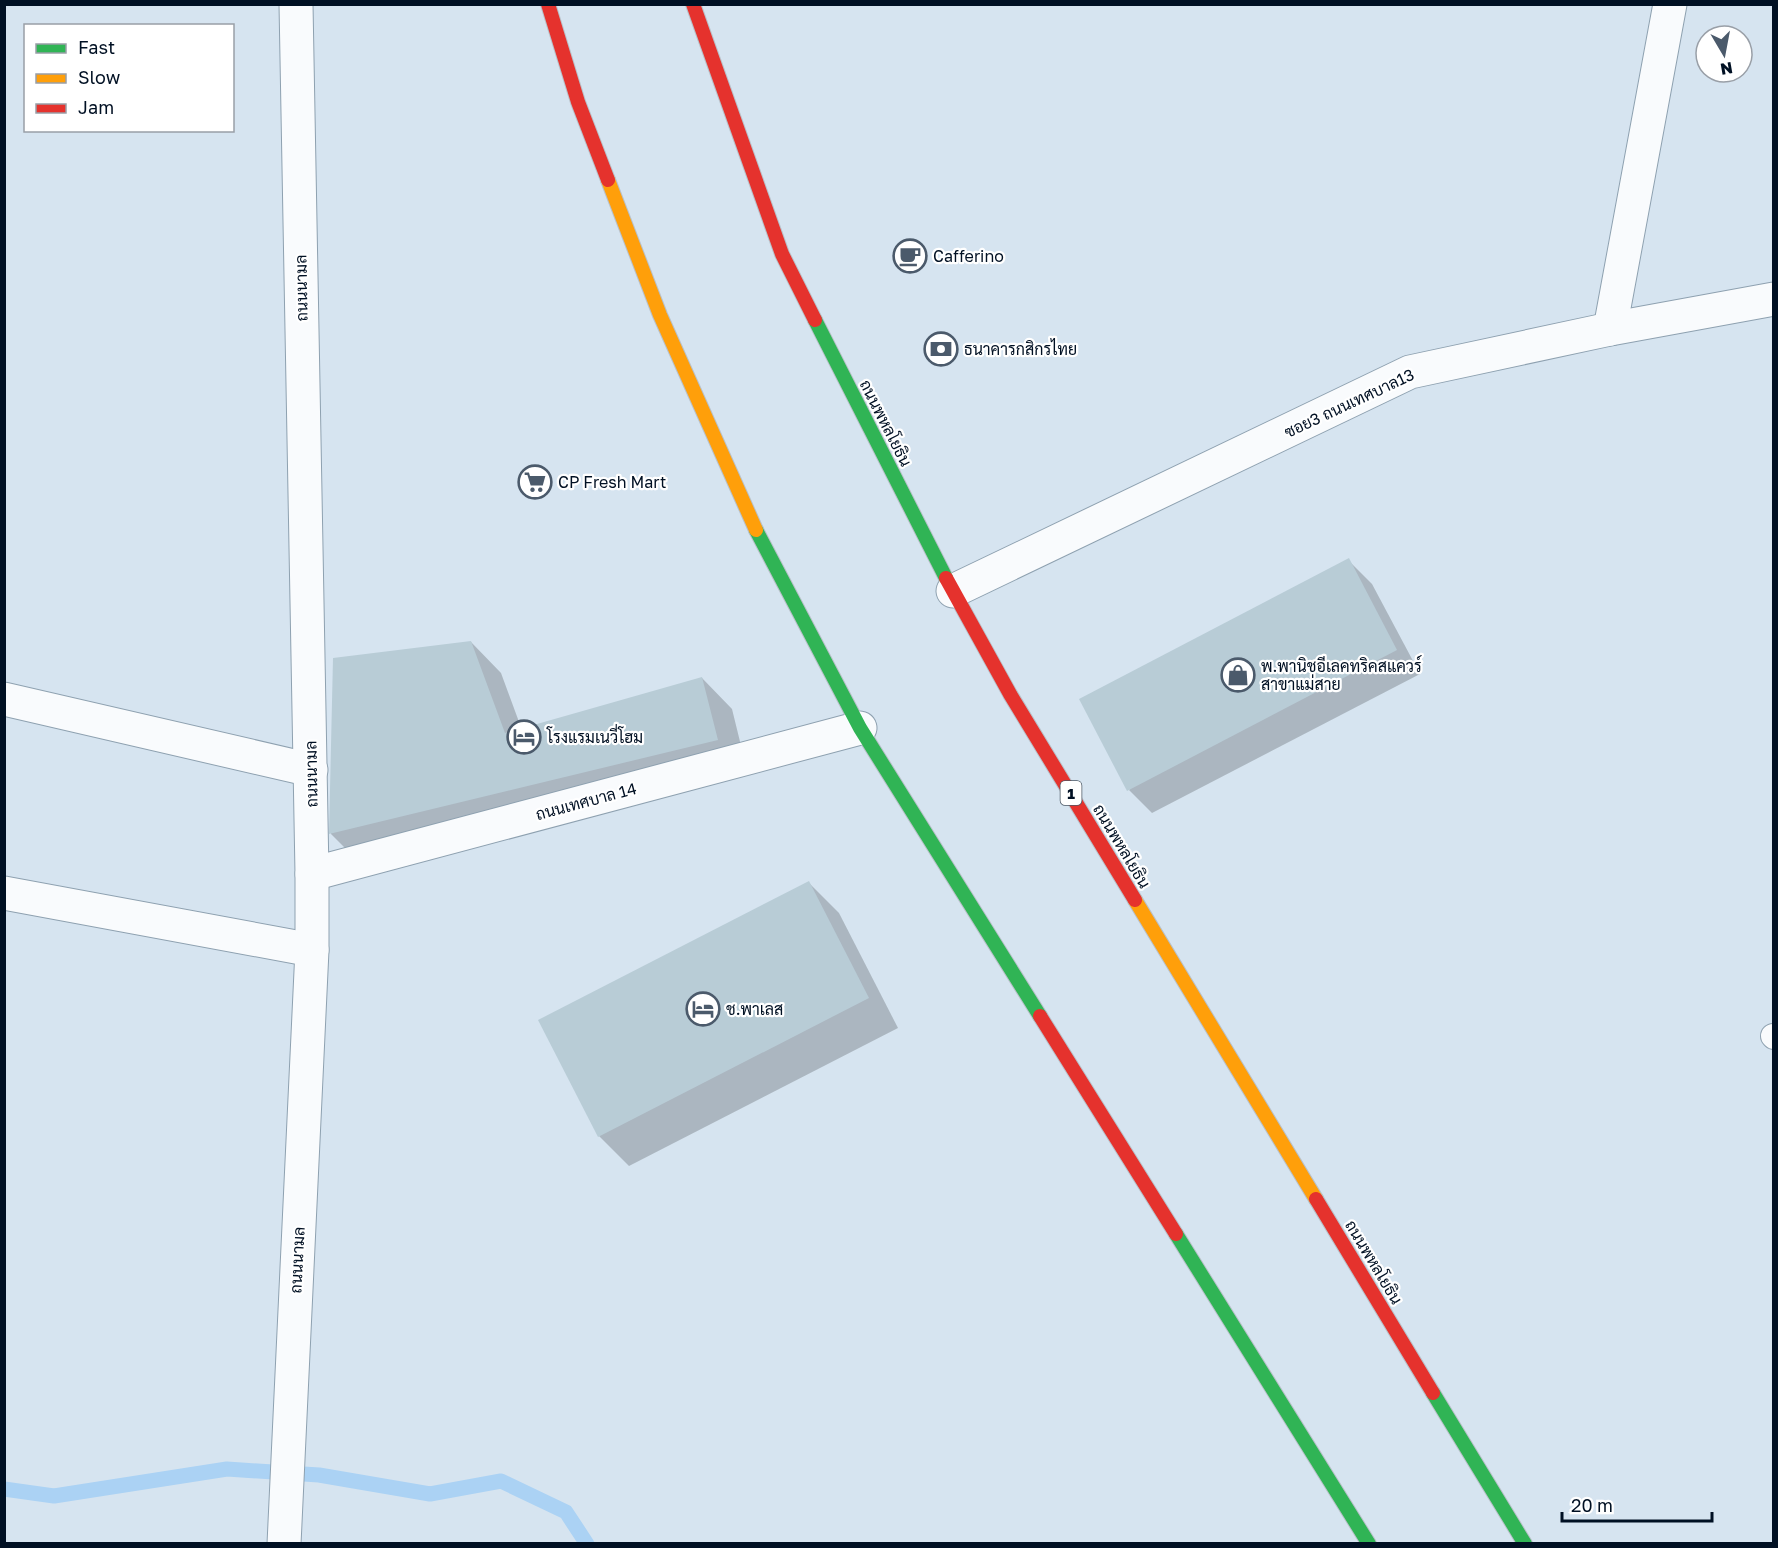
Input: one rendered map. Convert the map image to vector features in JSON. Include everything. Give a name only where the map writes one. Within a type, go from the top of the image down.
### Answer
[{"type":"main road","points":[[548,4],[578,102],[669,337],[741,501],[860,728],[1369,1544]]},
{"type":"main road","name":"ถนนพหลโยธิน","points":[[693,4],[782,254],[953,591],[1010,694],[1525,1544]]},
{"type":"street","name":"ถนนนามล","points":[[284,1544],[312,950],[311,770],[296,4]]},
{"type":"street","points":[[1610,329],[1670,4]]},
{"type":"street","name":"ซอย3 ถนนเทศบาล13","points":[[953,591],[1410,372],[1610,329],[1773,299]]},
{"type":"street","points":[[4,699],[311,770]]},
{"type":"street","name":"ถนนเทศบาล 14","points":[[312,874],[860,728]]},
{"type":"street","points":[[4,893],[312,950]]},
{"type":"building","name":"พ.พานิชอีเลคทริคสแควร์ สาขาแม่สาย","points":[[1349,558],[1397,650],[1127,791],[1079,699]]},
{"type":"building","name":"โรงแรมเนวี่โฮม","points":[[471,641],[505,733],[702,677],[718,740],[329,834],[333,658]]},
{"type":"building","name":"ช.พาเลส","points":[[809,881],[869,998],[598,1137],[538,1020]]},
{"type":"waterway","points":[[4,1489],[54,1496],[227,1469],[319,1475],[430,1494],[501,1481],[566,1512],[587,1544]]},
{"type":"traffic: fast","points":[[815,320],[946,578]]},
{"type":"traffic: fast","points":[[756,530],[860,728],[1040,1016]]},
{"type":"traffic: fast","points":[[1176,1234],[1369,1544]]},
{"type":"traffic: fast","points":[[1433,1393],[1525,1544]]},
{"type":"traffic: slow","points":[[608,180],[660,315],[756,530]]},
{"type":"traffic: slow","points":[[1135,900],[1316,1199]]},
{"type":"traffic: jam","points":[[548,4],[578,102],[608,180]]},
{"type":"traffic: jam","points":[[693,4],[782,254],[815,320]]},
{"type":"traffic: jam","points":[[946,578],[1010,694],[1135,900]]},
{"type":"traffic: jam","points":[[1040,1016],[1176,1234]]},
{"type":"traffic: jam","points":[[1316,1199],[1433,1393]]},
{"type":"place","name":"Cafferino","points":[[910,256]]},
{"type":"place","name":"ธนาคารกสิกรไทย","points":[[941,349]]},
{"type":"place","name":"CP Fresh Mart","points":[[535,482]]},
{"type":"place","name":"พ.พานิชอีเลคทริคสแควร์ สาขาแม่สาย","points":[[1238,675]]},
{"type":"place","name":"โรงแรมเนวี่โฮม","points":[[524,737]]},
{"type":"place","name":"ช.พาเลส","points":[[703,1009]]}]
